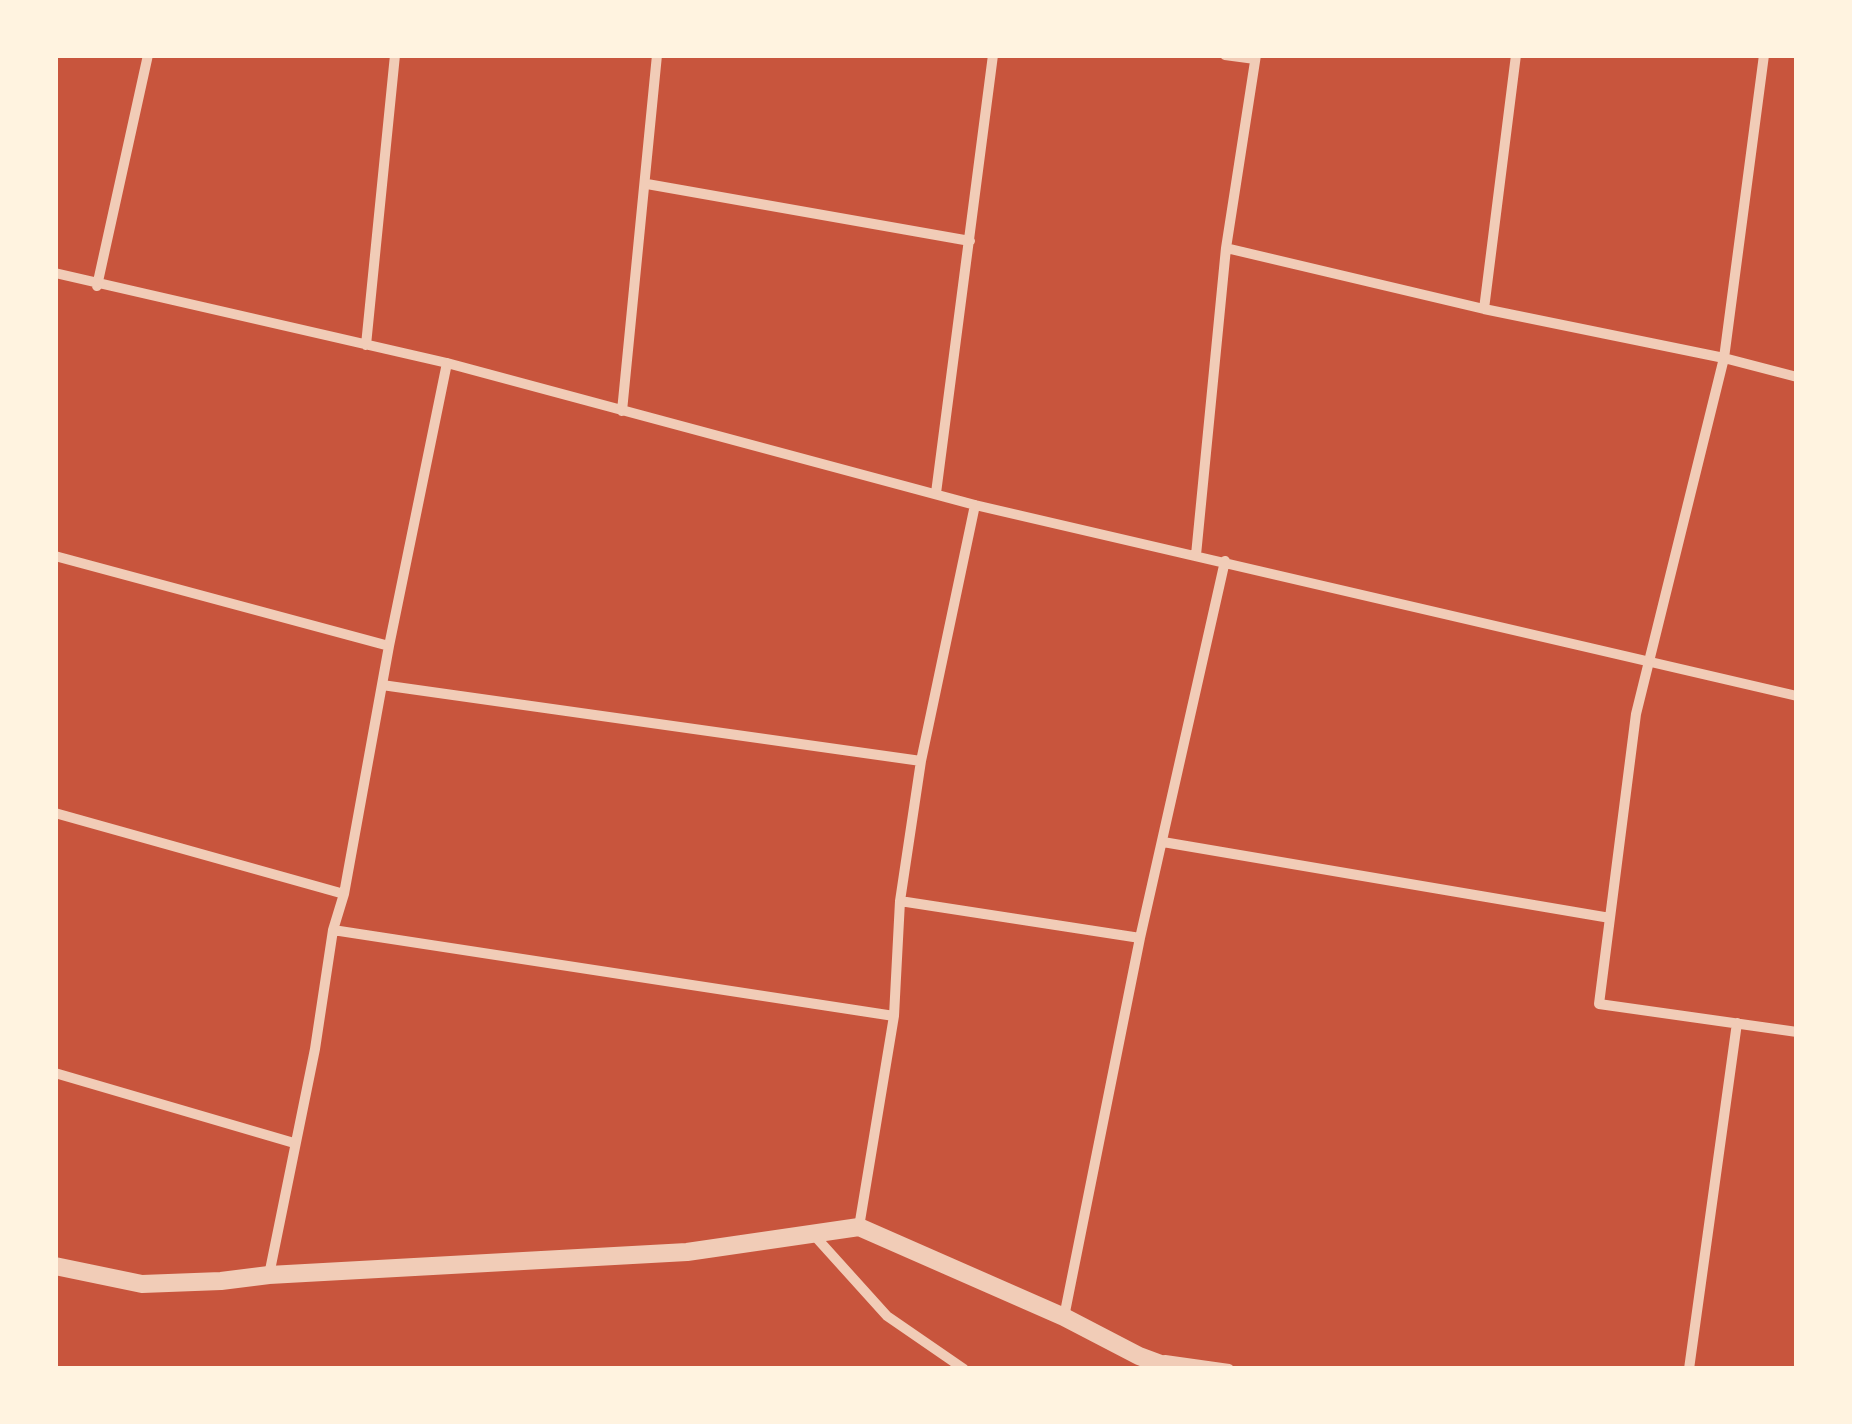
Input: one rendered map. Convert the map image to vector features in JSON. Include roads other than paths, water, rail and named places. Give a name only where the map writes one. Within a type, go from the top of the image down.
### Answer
[{"type":"street","points":[[97,286],[148,55]]},
{"type":"street","points":[[366,345],[395,55]]},
{"type":"street","points":[[622,411],[657,55]]},
{"type":"street","points":[[936,493],[994,55]]},
{"type":"street","points":[[1196,555],[1226,248],[1256,57],[1225,55]]},
{"type":"street","points":[[1484,309],[1516,55]]},
{"type":"street","points":[[1764,55],[1724,358],[1636,714],[1599,1004],[1797,1032]]},
{"type":"street","points":[[646,184],[970,241]]},
{"type":"street","points":[[1226,248],[1797,377]]},
{"type":"street","points":[[55,273],[97,286],[446,363],[975,505],[1797,696]]},
{"type":"street","points":[[269,1275],[446,363]]},
{"type":"street","points":[[859,1227],[894,1016],[900,901],[922,762],[975,505]]},
{"type":"street","points":[[55,556],[389,646]]},
{"type":"street","points":[[1064,1317],[1140,938],[1225,561]]},
{"type":"street","points":[[382,685],[922,762]]},
{"type":"street","points":[[55,813],[344,894]]},
{"type":"street","points":[[1163,842],[1610,918]]},
{"type":"street","points":[[900,901],[1140,938]]},
{"type":"street","points":[[334,930],[894,1016]]},
{"type":"street","points":[[1689,1369],[1737,1022]]},
{"type":"street","points":[[55,1073],[294,1144]]},
{"type":"street","points":[[55,1266],[142,1284],[687,1252],[859,1227],[1174,1369]]},
{"type":"street","points":[[813,1233],[887,1316],[964,1369]]},
{"type":"street","points":[[1139,1356],[1228,1369]]}]
